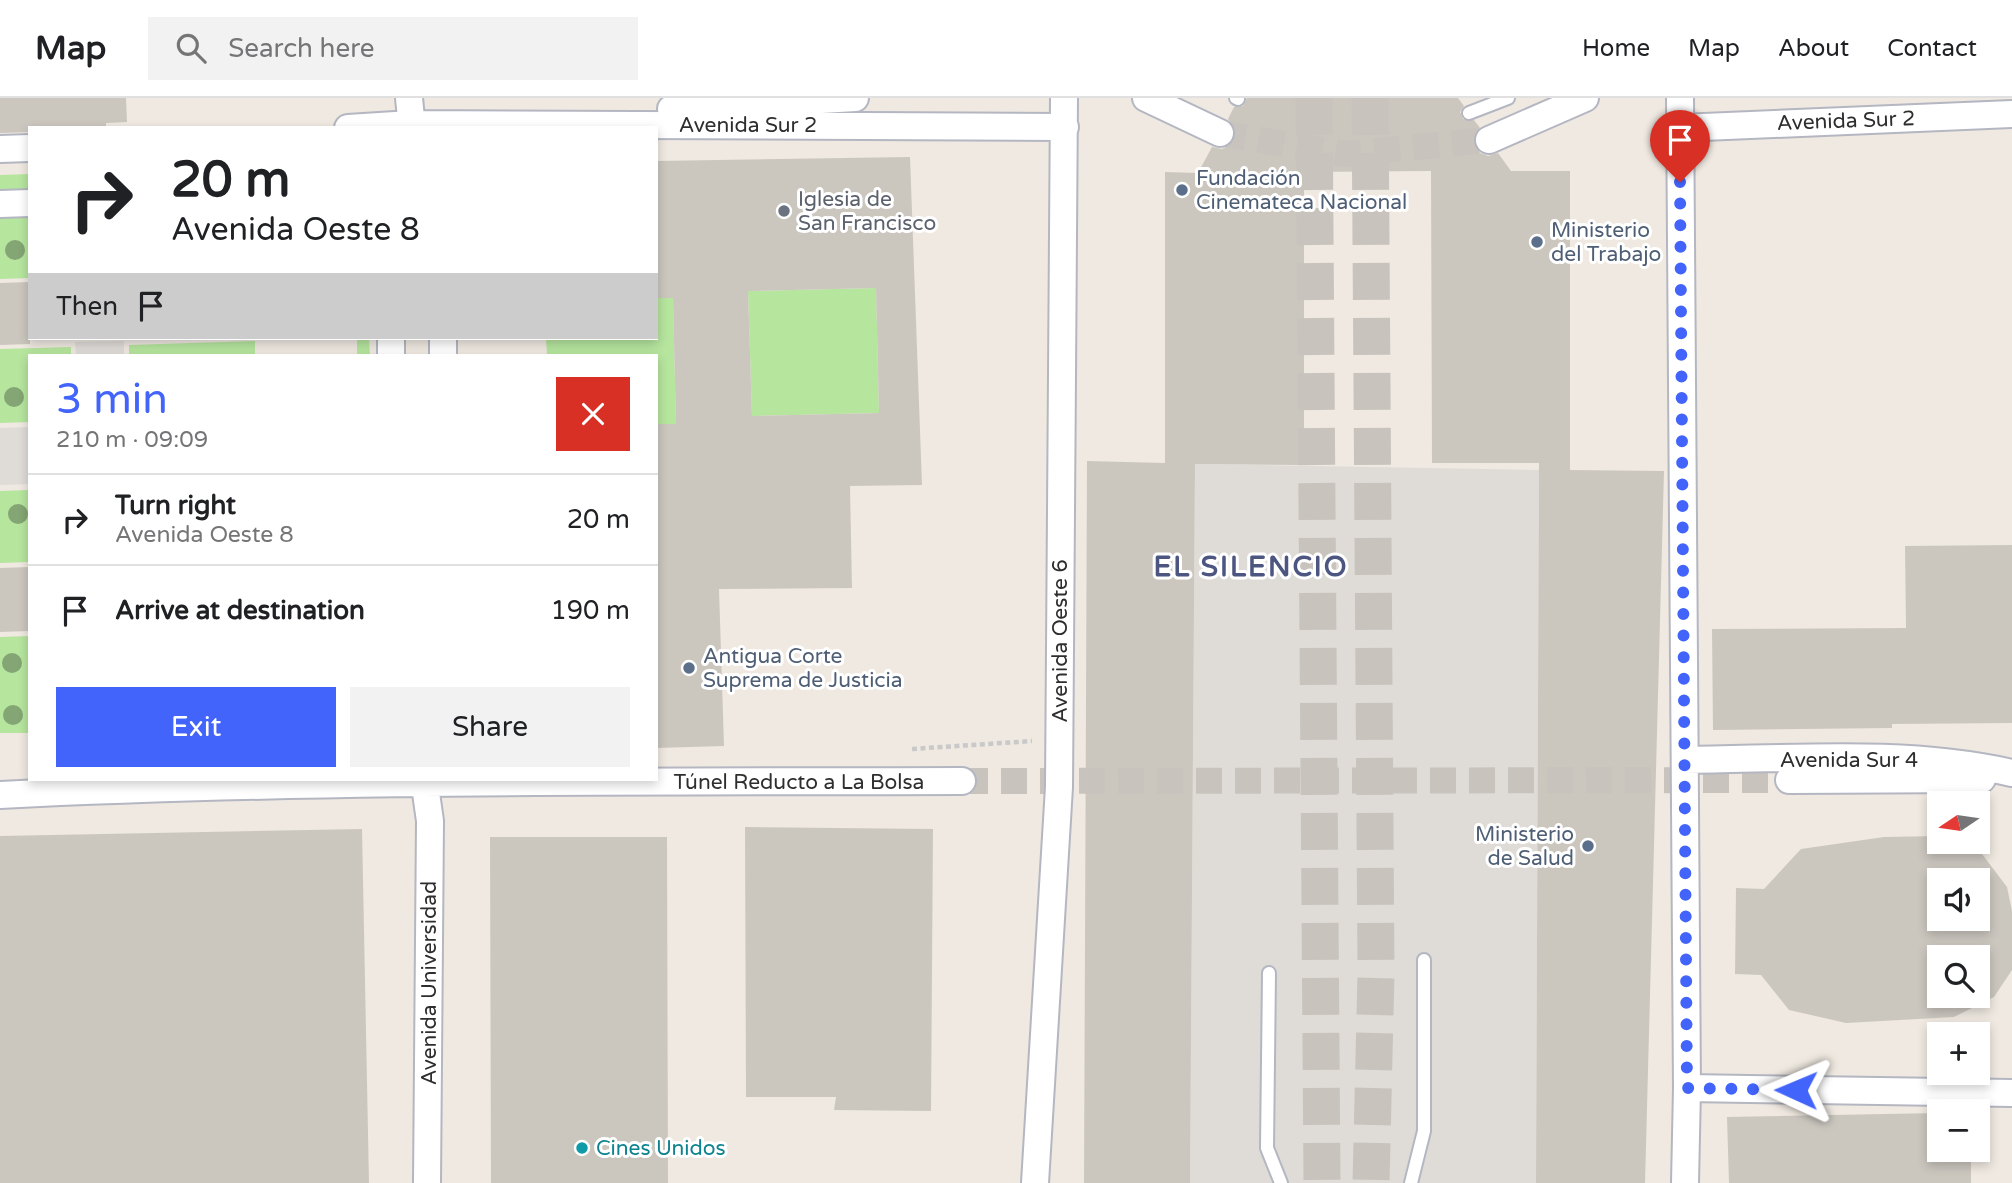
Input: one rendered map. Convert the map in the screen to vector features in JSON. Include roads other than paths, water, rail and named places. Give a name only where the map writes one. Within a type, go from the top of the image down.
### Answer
[{"type":"street","points":[[410,119],[855,98]]},
{"type":"street","name":"Avenida Oeste 6","points":[[1035,1183],[1059,787],[1065,98]]},
{"type":"street","points":[[1146,98],[1220,133]]},
{"type":"street","points":[[1489,140],[1585,98]]},
{"type":"street","points":[[1680,98],[1687,1088],[1685,1183]]},
{"type":"street","name":"Avenida Sur 2","points":[[1680,128],[2012,114]]},
{"type":"street","name":"Avenida Sur 2","points":[[362,126],[410,119],[1065,127]]},
{"type":"street","points":[[0,149],[28,148]]},
{"type":"street","points":[[0,204],[28,203]]},
{"type":"street","name":"Avenida Sur 4","points":[[1685,760],[1893,758],[1970,763],[2012,775]]},
{"type":"street","points":[[1789,780],[2012,775]]},
{"type":"street","name":"Túnel Reducto a La Bolsa","points":[[658,780],[962,781]]},
{"type":"street","points":[[0,795],[138,787],[385,781]]},
{"type":"street","name":"Avenida Universidad","points":[[426,781],[430,821],[427,1183]]},
{"type":"street","points":[[1687,1088],[2012,1093]]},
{"type":"lane","points":[[1469,113],[1508,98]]},
{"type":"lane","points":[[1411,1183],[1424,1131],[1424,960]]},
{"type":"lane","points":[[1269,973],[1266,1148],[1281,1183]]},
{"type":"tunnel","points":[[1314,98],[1322,1183]]},
{"type":"tunnel","points":[[1370,98],[1376,973],[1371,1183]]},
{"type":"tunnel","points":[[1220,133],[1345,154],[1489,140]]},
{"type":"tunnel","points":[[962,781],[1789,780]]},
{"type":"place","name":"Fundación Cinemateca Nacional","points":[[1182,190]]},
{"type":"place","name":"Iglesia de San Francisco","points":[[784,211]]},
{"type":"place","name":"Ministerio del Trabajo","points":[[1537,242]]},
{"type":"place","name":"Antigua Corte Suprema de Justicia","points":[[689,668]]},
{"type":"place","name":"Ministerio de Salud","points":[[1588,846]]},
{"type":"place","name":"Cines Unidos","points":[[582,1148]]},
{"type":"district","name":"EL SILENCIO","points":[[1251,567]]}]
